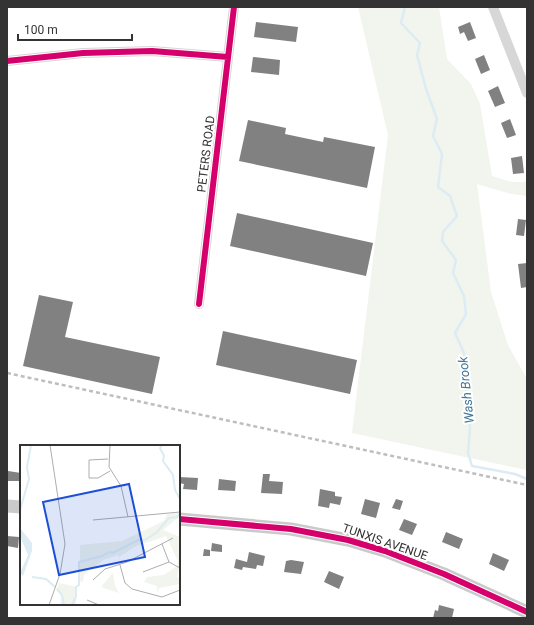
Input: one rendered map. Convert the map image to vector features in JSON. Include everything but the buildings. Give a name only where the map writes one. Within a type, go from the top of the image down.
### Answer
[{"type":"main road","points":[[7,506],[20,507]]},
{"type":"main road","name":"TUNXIS AVENUE","points":[[180,519],[291,529],[348,540],[385,551],[444,574],[527,612]]},
{"type":"street","name":"PETERS ROAD","points":[[199,304],[234,7]]},
{"type":"street","points":[[493,7],[527,93]]},
{"type":"street","points":[[7,61],[83,53],[152,50],[228,57]]},
{"type":"shaded area","points":[[358,7],[439,7],[447,59],[471,84],[480,104],[492,176],[512,182],[527,182],[527,196],[511,194],[477,184],[491,292],[508,345],[527,379],[527,470],[352,433],[388,135]]},
{"type":"waterway","name":"Wash Brook","points":[[405,7],[401,23],[420,43],[417,55],[426,89],[437,119],[433,136],[442,154],[438,187],[450,196],[457,216],[443,232],[442,241],[456,260],[453,273],[464,296],[466,314],[455,333],[464,353],[470,428],[468,453],[472,466],[515,474],[527,479]]},
{"type":"railway","points":[[7,373],[527,485]]},
{"type":"cycle path","points":[[199,304],[234,7]]},
{"type":"cycle path","points":[[7,61],[83,53],[152,51],[228,57]]},
{"type":"cycle path","points":[[180,519],[291,529],[348,540],[385,551],[444,574],[527,612]]}]
